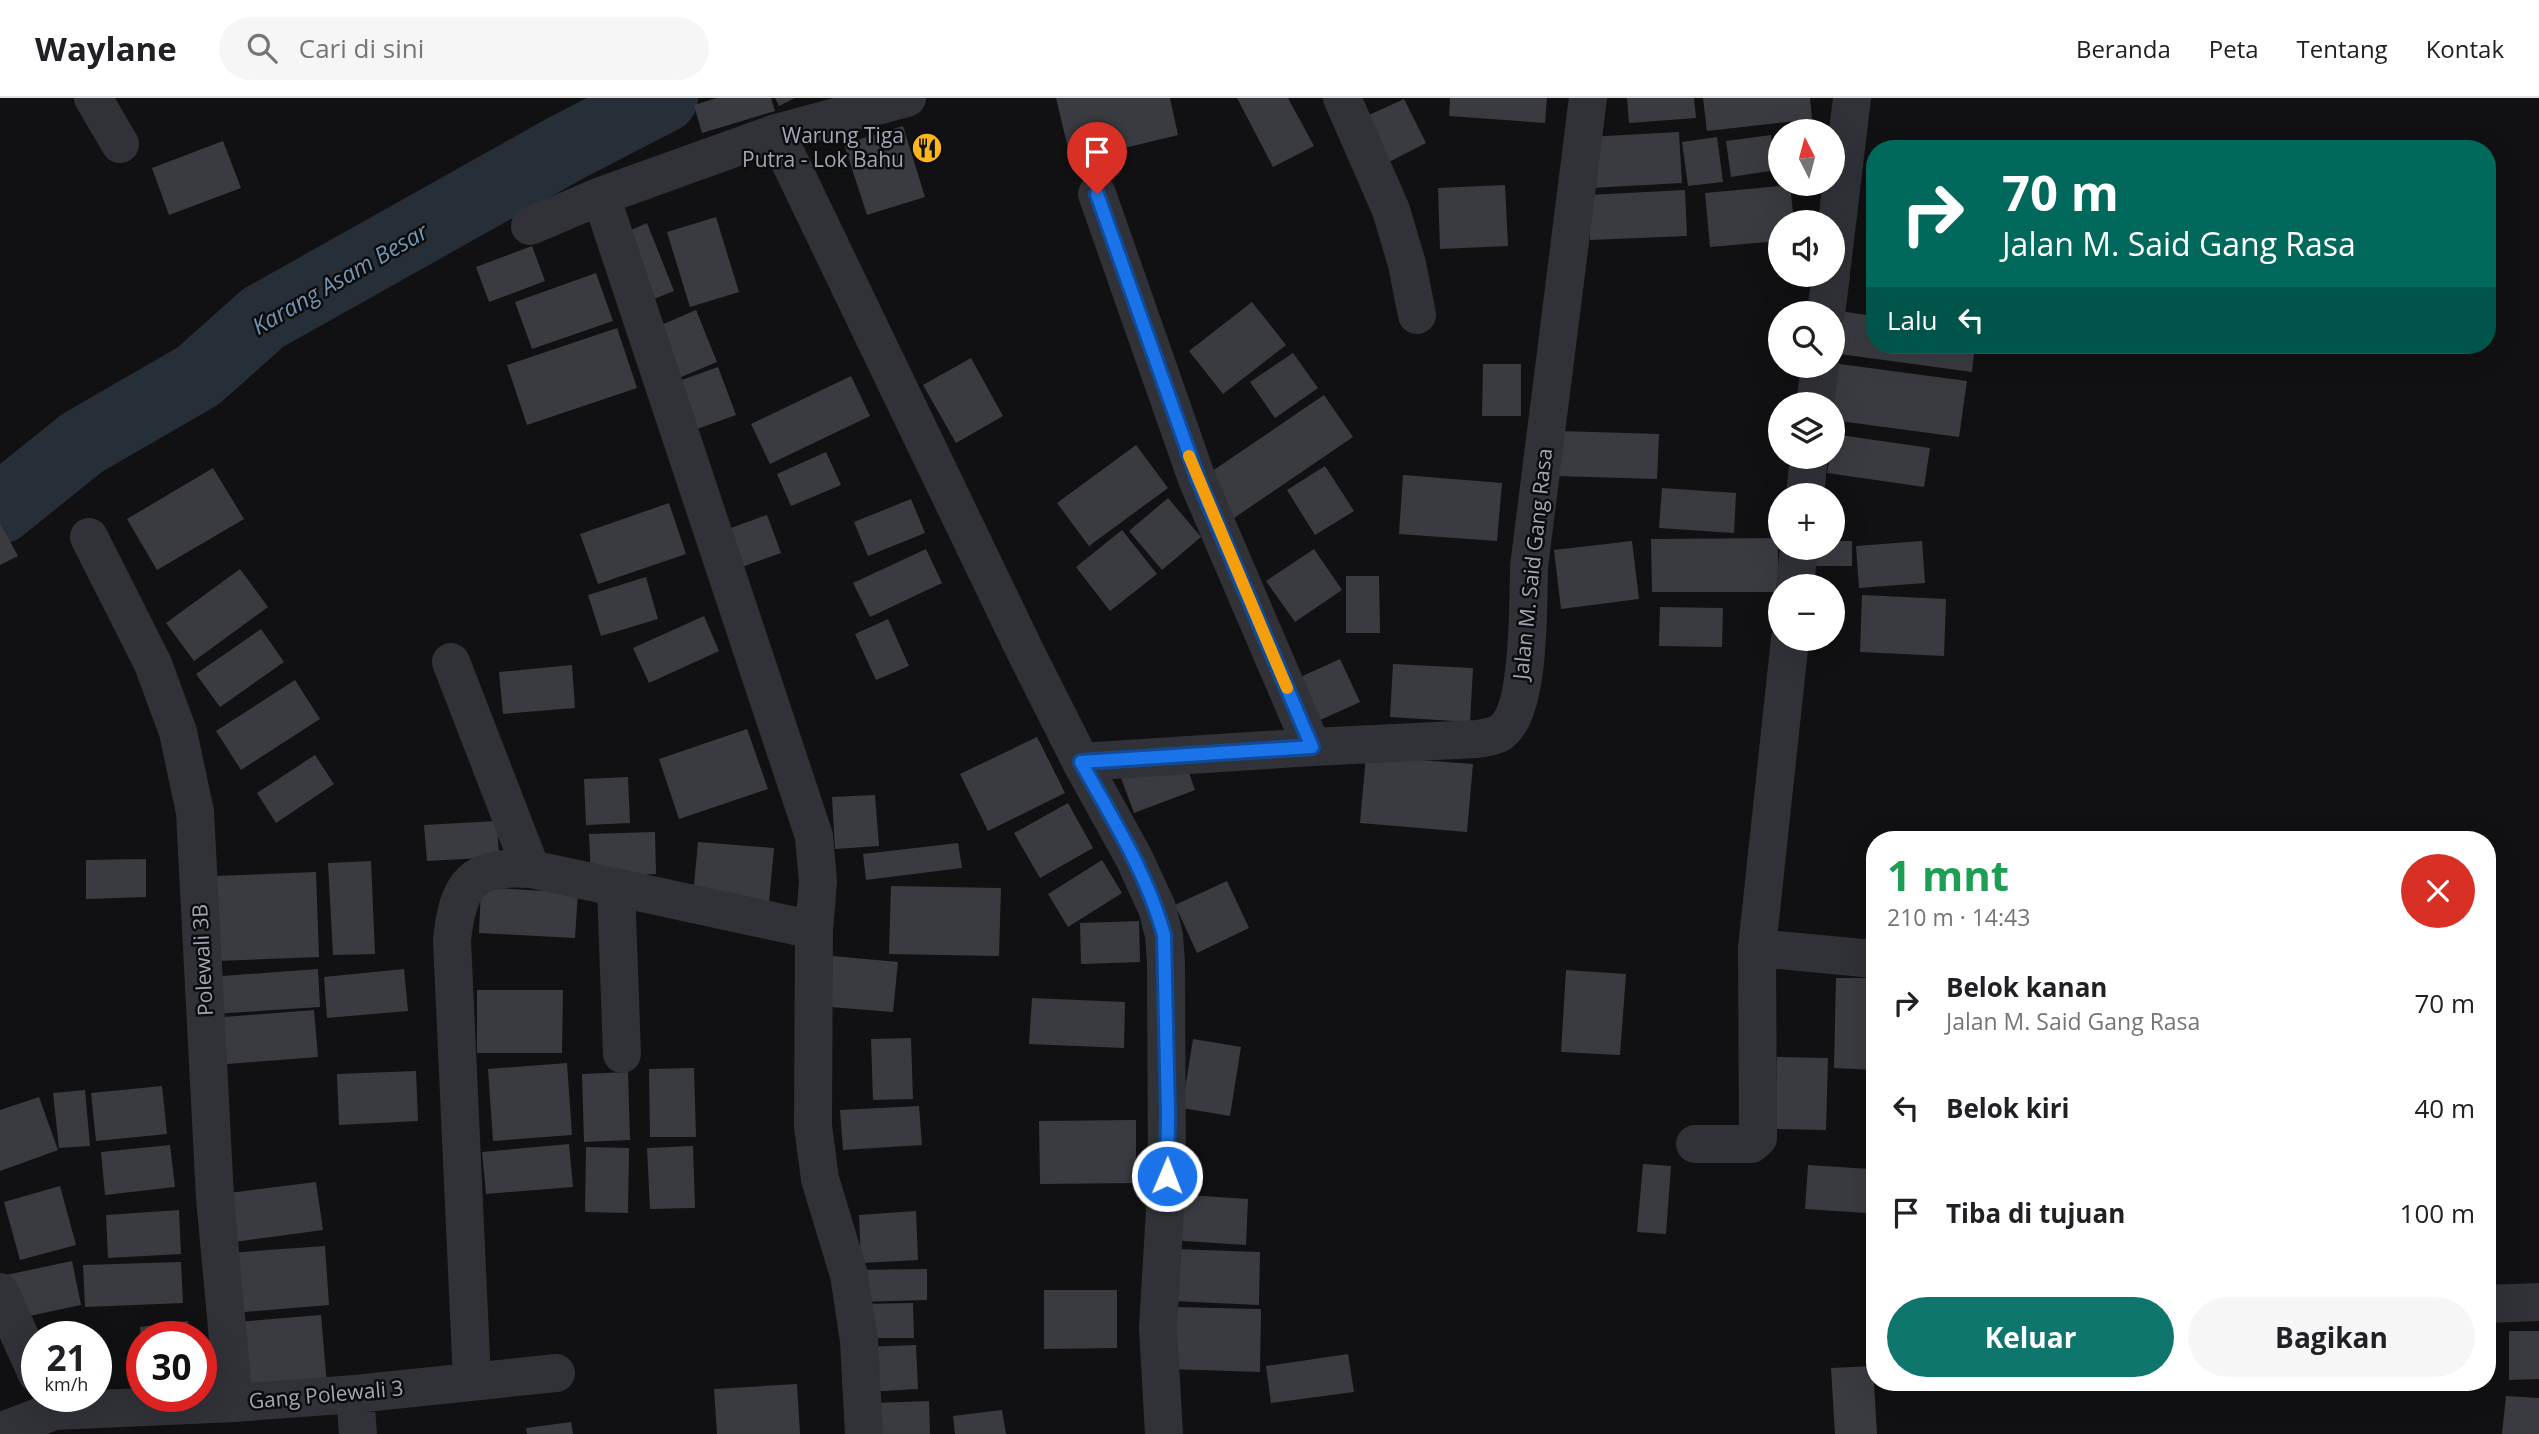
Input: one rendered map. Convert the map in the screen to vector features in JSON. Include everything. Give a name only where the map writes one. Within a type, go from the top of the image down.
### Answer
[{"type":"street","points":[[93,98],[120,144]]},
{"type":"street","points":[[530,226],[601,196],[776,134],[907,98]]},
{"type":"street","points":[[1342,98],[1391,210],[1418,315]]},
{"type":"street","name":"Jalan M. Said Gang Rasa","points":[[1081,762],[1476,739],[1499,734],[1509,722],[1519,701],[1528,638],[1529,567],[1588,98]]},
{"type":"street","points":[[1839,210],[1852,98]]},
{"type":"street","points":[[776,134],[1081,762],[1134,858],[1157,908],[1164,935],[1168,1126],[1158,1328],[1164,1434]]},
{"type":"street","points":[[1097,194],[1198,479],[1312,747]]},
{"type":"street","points":[[601,196],[814,836],[818,881],[814,930],[813,1126],[820,1179],[849,1275],[859,1341],[864,1434]]},
{"type":"street","name":"Polewali 3B","points":[[89,537],[153,664],[178,732],[195,812],[215,1198],[234,1403]]},
{"type":"street","points":[[1695,1144],[1751,1144],[1758,1138],[1757,948],[1789,651]]},
{"type":"street","points":[[451,662],[531,869]]},
{"type":"street","points":[[472,1381],[452,940],[455,911],[461,894],[472,880],[485,872],[508,867],[531,869],[814,930]]},
{"type":"street","points":[[616,887],[622,1054]]},
{"type":"street","points":[[1757,948],[1866,958]]},
{"type":"street","points":[[0,1292],[21,1339]]},
{"type":"street","points":[[2496,1304],[2539,1302]]},
{"type":"street","name":"Gang Polewali 3","points":[[0,1432],[54,1414],[355,1394],[556,1373]]},
{"type":"street","points":[[355,1394],[358,1434]]},
{"type":"building","points":[[717,98],[771,98],[775,111],[702,133],[694,105]]},
{"type":"building","points":[[775,98],[795,98],[779,106]]},
{"type":"building","points":[[1056,98],[1170,98],[1178,135],[1071,161]]},
{"type":"building","points":[[1237,98],[1288,98],[1314,146],[1273,167]]},
{"type":"building","points":[[1450,98],[1547,98],[1545,123],[1449,116]]},
{"type":"building","points":[[1627,98],[1694,98],[1696,118],[1629,123]]},
{"type":"building","points":[[1703,98],[1810,98],[1812,119],[1768,119],[1768,124],[1707,131]]},
{"type":"building","points":[[1404,99],[1426,143],[1381,166],[1358,120]]},
{"type":"building","points":[[903,126],[925,197],[867,215],[844,144]]},
{"type":"building","points":[[1679,132],[1682,183],[1591,188],[1588,137]]},
{"type":"building","points":[[1768,135],[1768,171],[1731,177],[1726,141]]},
{"type":"building","points":[[1717,137],[1723,182],[1688,186],[1682,142]]},
{"type":"building","points":[[223,141],[241,188],[169,215],[152,168]]},
{"type":"building","points":[[1505,185],[1508,246],[1440,249],[1438,188]]},
{"type":"building","points":[[1768,187],[1768,196],[1791,196],[1793,210],[1768,210],[1768,242],[1710,247],[1705,193]]},
{"type":"building","points":[[1685,190],[1687,236],[1590,240],[1588,195]]},
{"type":"building","points":[[716,217],[739,292],[690,307],[667,232]]},
{"type":"building","points":[[647,223],[674,291],[649,301],[622,234]]},
{"type":"building","points":[[532,246],[545,281],[489,302],[476,267]]},
{"type":"building","points":[[596,273],[613,321],[532,349],[515,302]]},
{"type":"building","points":[[1252,302],[1286,345],[1223,394],[1189,351]]},
{"type":"building","points":[[696,310],[717,362],[674,380],[652,329]]},
{"type":"building","points":[[1845,312],[1866,315],[1866,354],[1974,354],[1972,372],[1845,355]]},
{"type":"building","points":[[617,328],[637,388],[527,425],[507,365]]},
{"type":"building","points":[[1293,353],[1318,388],[1275,418],[1250,382]]},
{"type":"building","points":[[971,358],[1003,416],[956,443],[923,385]]},
{"type":"building","points":[[1483,364],[1521,364],[1521,416],[1482,416]]},
{"type":"building","points":[[1845,365],[1967,381],[1959,437],[1845,422],[1845,392],[1832,392],[1832,378],[1845,378]]},
{"type":"building","points":[[718,367],[736,415],[697,429],[679,381]]},
{"type":"building","points":[[851,376],[870,416],[770,464],[751,424]]},
{"type":"building","points":[[1324,395],[1353,437],[1234,518],[1205,476]]},
{"type":"building","points":[[1559,431],[1659,434],[1657,479],[1557,476]]},
{"type":"building","points":[[1845,436],[1930,448],[1924,487],[1827,473],[1828,469],[1845,469]]},
{"type":"building","points":[[1136,445],[1168,488],[1089,546],[1057,503]]},
{"type":"building","points":[[826,452],[841,485],[791,506],[777,474]]},
{"type":"building","points":[[1325,466],[1354,511],[1315,535],[1287,490]]},
{"type":"building","points":[[213,468],[244,519],[157,570],[127,519]]},
{"type":"building","points":[[1403,475],[1502,483],[1497,541],[1399,534]]},
{"type":"building","points":[[1662,488],[1736,493],[1734,533],[1659,528]]},
{"type":"building","points":[[1168,498],[1201,537],[1162,570],[1129,531]]},
{"type":"building","points":[[911,499],[925,533],[868,556],[854,522]]},
{"type":"building","points":[[669,503],[686,554],[598,584],[580,534]]},
{"type":"building","points":[[767,515],[781,553],[728,572],[714,534]]},
{"type":"building","points":[[0,523],[18,556],[0,565]]},
{"type":"building","points":[[1122,530],[1157,574],[1110,611],[1076,567]]},
{"type":"building","points":[[1768,538],[1768,560],[1778,560],[1778,574],[1768,574],[1768,592],[1652,592],[1651,539]]},
{"type":"building","points":[[1632,541],[1639,599],[1561,609],[1554,550]]},
{"type":"building","points":[[1845,541],[1852,541],[1852,566],[1806,566],[1806,560],[1845,560]]},
{"type":"building","points":[[1922,541],[1925,583],[1859,588],[1856,546]]},
{"type":"building","points":[[926,549],[942,583],[870,617],[853,583]]},
{"type":"building","points":[[1314,549],[1342,590],[1295,622],[1266,581]]},
{"type":"building","points":[[240,569],[268,607],[194,661],[166,623]]},
{"type":"building","points":[[1346,576],[1379,576],[1380,633],[1346,633]]},
{"type":"building","points":[[646,577],[658,619],[601,636],[588,595]]},
{"type":"building","points":[[1862,595],[1946,599],[1944,656],[1860,652]]},
{"type":"building","points":[[1660,607],[1723,608],[1722,647],[1659,646]]},
{"type":"building","points":[[704,616],[719,651],[649,683],[633,648]]},
{"type":"building","points":[[888,619],[909,666],[876,680],[855,634]]},
{"type":"building","points":[[261,629],[284,662],[220,707],[196,674]]},
{"type":"building","points":[[1340,659],[1360,702],[1316,722],[1296,679]]},
{"type":"building","points":[[1393,664],[1473,668],[1470,722],[1390,717]]},
{"type":"building","points":[[572,665],[575,708],[503,714],[499,672]]},
{"type":"building","points":[[295,680],[320,719],[241,770],[216,731]]},
{"type":"building","points":[[747,729],[768,789],[679,819],[659,759]]},
{"type":"building","points":[[1037,737],[1065,793],[988,831],[960,774]]},
{"type":"building","points":[[315,755],[334,784],[276,823],[257,793]]},
{"type":"building","points":[[1183,756],[1195,790],[1134,813],[1121,778]]},
{"type":"building","points":[[1366,756],[1473,764],[1467,832],[1360,823]]},
{"type":"building","points":[[628,777],[630,823],[586,825],[584,779]]},
{"type":"building","points":[[875,795],[879,846],[835,849],[832,797]]},
{"type":"building","points":[[1068,803],[1093,848],[1040,878],[1014,833]]},
{"type":"building","points":[[497,821],[499,857],[427,861],[424,825]]},
{"type":"building","points":[[655,832],[656,874],[591,877],[589,834]]},
{"type":"building","points":[[698,842],[774,848],[769,902],[693,896]]},
{"type":"building","points":[[958,843],[962,868],[866,880],[863,854]]},
{"type":"building","points":[[146,859],[146,897],[86,899],[86,860]]},
{"type":"building","points":[[1102,860],[1122,893],[1068,927],[1048,894]]},
{"type":"building","points":[[371,861],[375,954],[333,955],[328,863]]},
{"type":"building","points":[[316,872],[319,957],[217,961],[215,876]]},
{"type":"building","points":[[1227,881],[1249,928],[1197,953],[1175,905]]},
{"type":"building","points":[[891,886],[1001,888],[999,956],[889,954]]},
{"type":"building","points":[[481,887],[578,893],[575,938],[479,933]]},
{"type":"building","points":[[1139,921],[1140,962],[1081,964],[1080,923]]},
{"type":"building","points":[[822,955],[898,962],[893,1012],[817,1006]]},
{"type":"building","points":[[318,969],[320,1007],[212,1014],[209,977]]},
{"type":"building","points":[[404,969],[408,1011],[327,1018],[324,977]]},
{"type":"building","points":[[1566,970],[1626,974],[1620,1055],[1561,1052]]},
{"type":"building","points":[[1836,978],[1866,978],[1866,1070],[1834,1068]]},
{"type":"building","points":[[477,990],[563,990],[562,1053],[477,1053]]},
{"type":"building","points":[[1032,998],[1125,1002],[1124,1048],[1029,1044]]},
{"type":"building","points":[[314,1010],[318,1057],[215,1065],[211,1018]]},
{"type":"building","points":[[911,1038],[913,1099],[873,1100],[871,1039]]},
{"type":"building","points":[[1193,1039],[1241,1047],[1230,1116],[1182,1108]]},
{"type":"building","points":[[1777,1057],[1828,1058],[1826,1130],[1775,1129]]},
{"type":"building","points":[[567,1063],[572,1135],[493,1141],[488,1069]]},
{"type":"building","points":[[694,1068],[696,1137],[650,1137],[649,1069]]},
{"type":"building","points":[[416,1071],[418,1121],[339,1125],[337,1074]]},
{"type":"building","points":[[628,1072],[630,1140],[584,1142],[582,1074]]},
{"type":"building","points":[[162,1086],[167,1134],[96,1141],[91,1093]]},
{"type":"building","points":[[85,1090],[90,1146],[59,1148],[53,1093]]},
{"type":"building","points":[[39,1097],[58,1150],[0,1171],[0,1110]]},
{"type":"building","points":[[919,1106],[922,1145],[843,1150],[840,1110]]},
{"type":"building","points":[[1136,1120],[1136,1183],[1040,1184],[1039,1121]]},
{"type":"building","points":[[569,1144],[573,1187],[486,1194],[482,1152]]},
{"type":"building","points":[[170,1145],[175,1187],[105,1195],[101,1152]]},
{"type":"building","points":[[693,1146],[695,1208],[650,1209],[647,1148]]},
{"type":"building","points":[[586,1147],[629,1148],[628,1213],[585,1212]]},
{"type":"building","points":[[1643,1164],[1671,1166],[1666,1234],[1637,1232]]},
{"type":"building","points":[[1808,1165],[1866,1169],[1866,1213],[1805,1209]]},
{"type":"building","points":[[316,1182],[323,1230],[227,1243],[221,1194]]},
{"type":"building","points":[[60,1186],[76,1245],[20,1260],[4,1202]]},
{"type":"building","points":[[1172,1194],[1248,1199],[1246,1245],[1169,1240]]},
{"type":"building","points":[[179,1210],[181,1254],[108,1258],[106,1215]]},
{"type":"building","points":[[916,1211],[918,1260],[861,1263],[859,1215]]},
{"type":"building","points":[[325,1246],[329,1305],[233,1313],[228,1253]]},
{"type":"building","points":[[1174,1249],[1260,1252],[1259,1305],[1172,1301]]},
{"type":"building","points":[[72,1261],[81,1305],[15,1319],[6,1275]]},
{"type":"building","points":[[181,1262],[183,1303],[85,1307],[83,1265]]},
{"type":"building","points":[[927,1269],[927,1300],[855,1302],[854,1270]]},
{"type":"building","points":[[1044,1290],[1117,1290],[1117,1348],[1044,1349]]},
{"type":"building","points":[[913,1303],[914,1338],[864,1338],[863,1304]]},
{"type":"building","points":[[1172,1307],[1261,1309],[1260,1372],[1170,1369]]},
{"type":"building","points":[[321,1315],[327,1386],[244,1394],[237,1322]]},
{"type":"building","points":[[2509,1331],[2539,1331],[2539,1379],[2509,1380]]},
{"type":"building","points":[[916,1345],[918,1389],[865,1392],[863,1347]]},
{"type":"building","points":[[1348,1354],[1354,1392],[1271,1403],[1266,1366]]},
{"type":"building","points":[[1866,1366],[1866,1391],[1874,1391],[1877,1434],[1835,1434],[1831,1368]]},
{"type":"building","points":[[797,1384],[800,1434],[717,1434],[714,1389]]},
{"type":"building","points":[[2506,1396],[2539,1398],[2539,1434],[2502,1434]]},
{"type":"building","points":[[929,1401],[930,1434],[873,1434],[872,1403]]},
{"type":"building","points":[[1002,1410],[1006,1434],[955,1434],[953,1416]]},
{"type":"building","points":[[571,1422],[573,1434],[527,1434],[526,1428]]},
{"type":"waterway","name":"Karang Asam Besar","points":[[0,509],[82,443],[198,376],[263,318],[566,148],[663,98]]},
{"type":"slow traffic","points":[[1189,456],[1287,688]]},
{"type":"place","name":"Warung Tiga Putra - Lok Bahu","points":[[927,148]]},
{"type":"route","points":[[1097,194],[1198,479],[1312,747],[1081,762],[1134,858],[1157,908],[1164,935],[1167,1176]]}]
